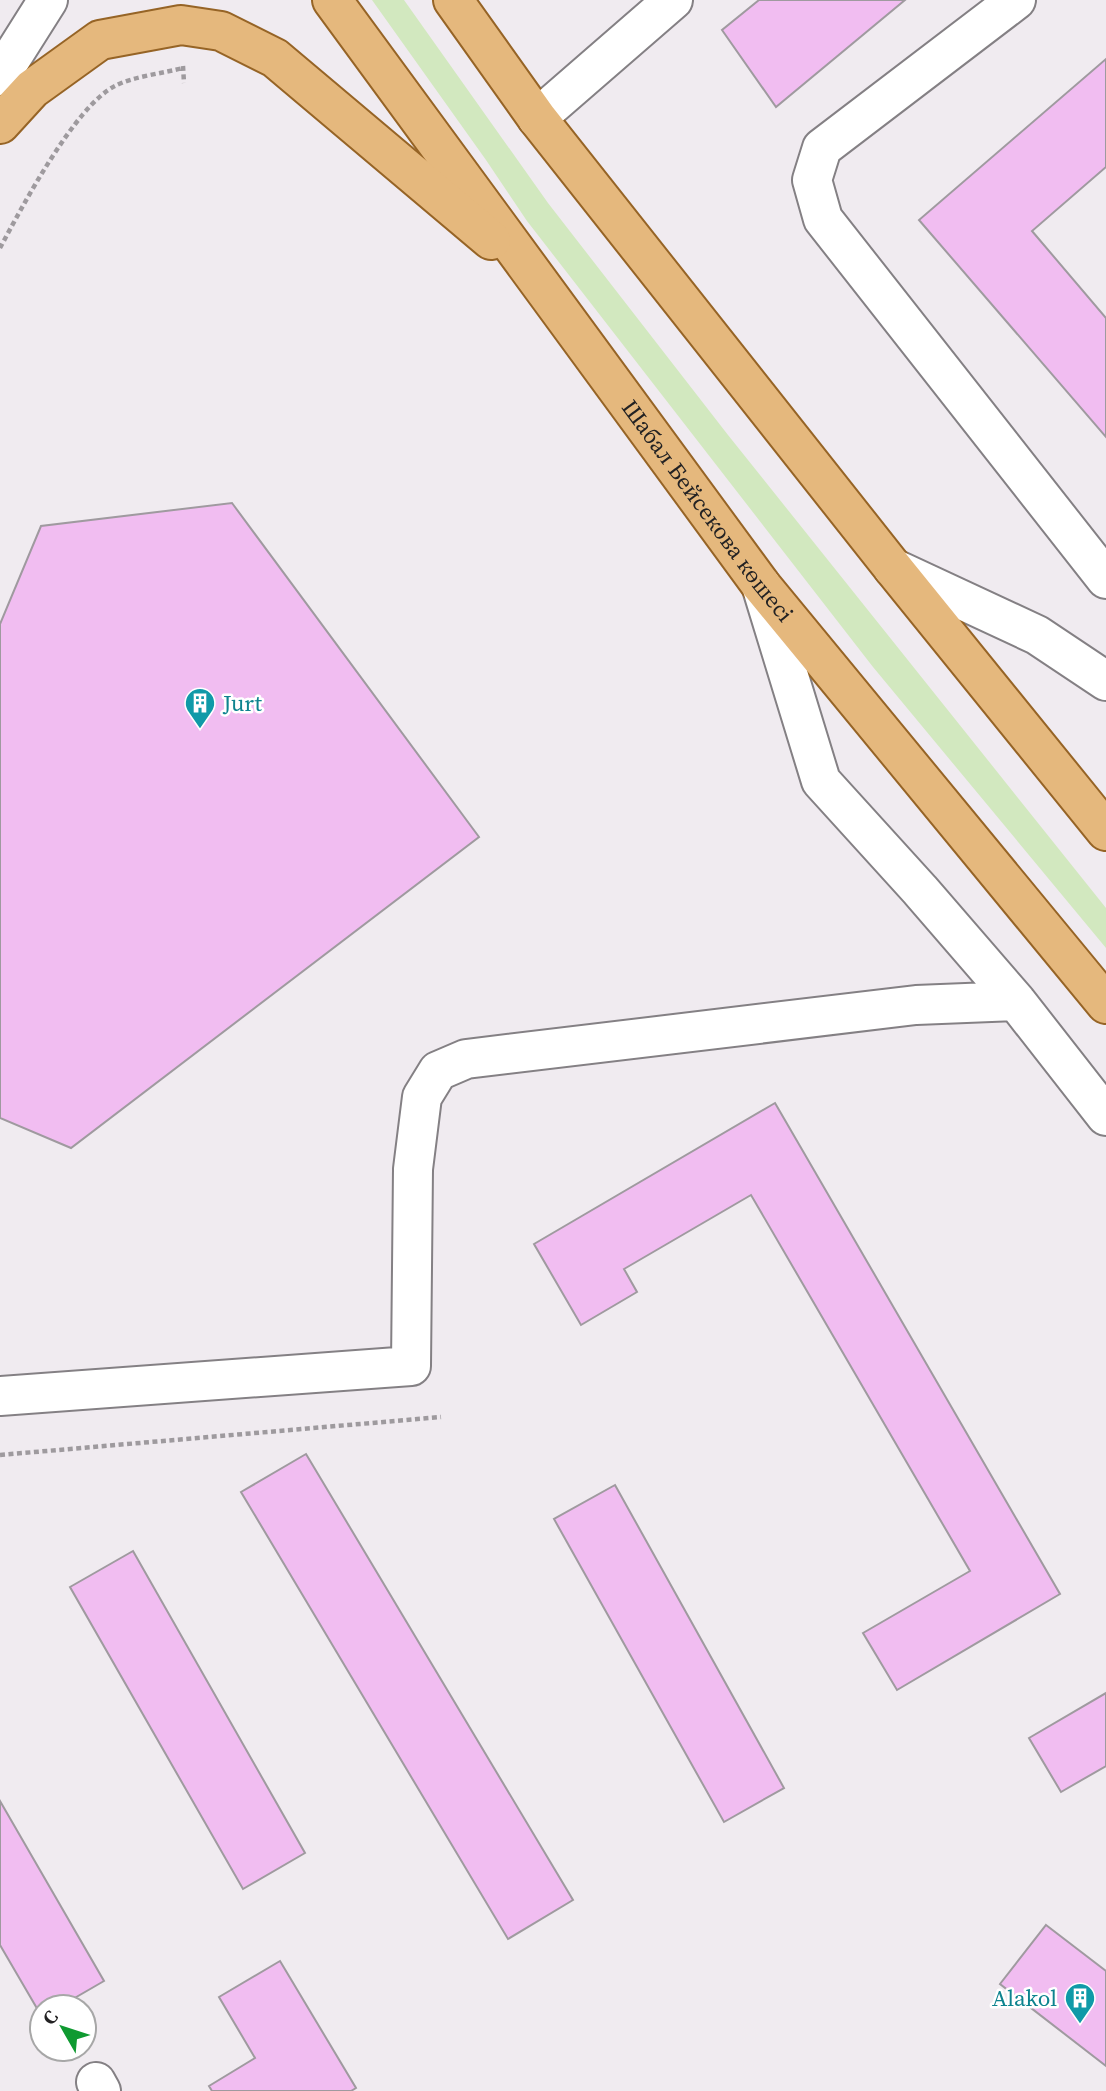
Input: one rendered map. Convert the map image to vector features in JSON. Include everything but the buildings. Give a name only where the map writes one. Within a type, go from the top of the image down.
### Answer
[{"type":"main road","name":"Шабал Бейсекова көшесі","points":[[332,0],[761,585],[1106,1004]]},
{"type":"main road","points":[[453,0],[537,118],[893,568],[1106,831]]},
{"type":"main road","points":[[476,0],[506,76]]},
{"type":"main road","points":[[0,124],[32,89],[100,40],[181,25],[221,31],[275,58],[539,282]]},
{"type":"street","points":[[0,76],[48,0]]},
{"type":"street","points":[[537,118],[673,0]]},
{"type":"street","points":[[1016,0],[822,148],[812,180],[822,219],[1106,579]]},
{"type":"street","points":[[893,568],[1037,635],[1106,681]]},
{"type":"street","points":[[761,585],[821,781],[1016,1001],[1106,1116]]},
{"type":"street","points":[[0,1396],[411,1366],[413,1169],[422,1097],[438,1071],[466,1059],[916,1005],[1016,1001]]},
{"type":"path","points":[[0,248],[67,135],[92,103],[115,85],[183,68]]},
{"type":"path","points":[[0,1455],[441,1417]]},
{"type":"green space","points":[[372,0],[404,0],[548,203],[728,435],[1106,908],[1106,948],[873,667],[527,221]]},
{"type":"place","name":"Jurt","points":[[200,730]]},
{"type":"place","name":"Alakol","points":[[1080,2025]]}]
